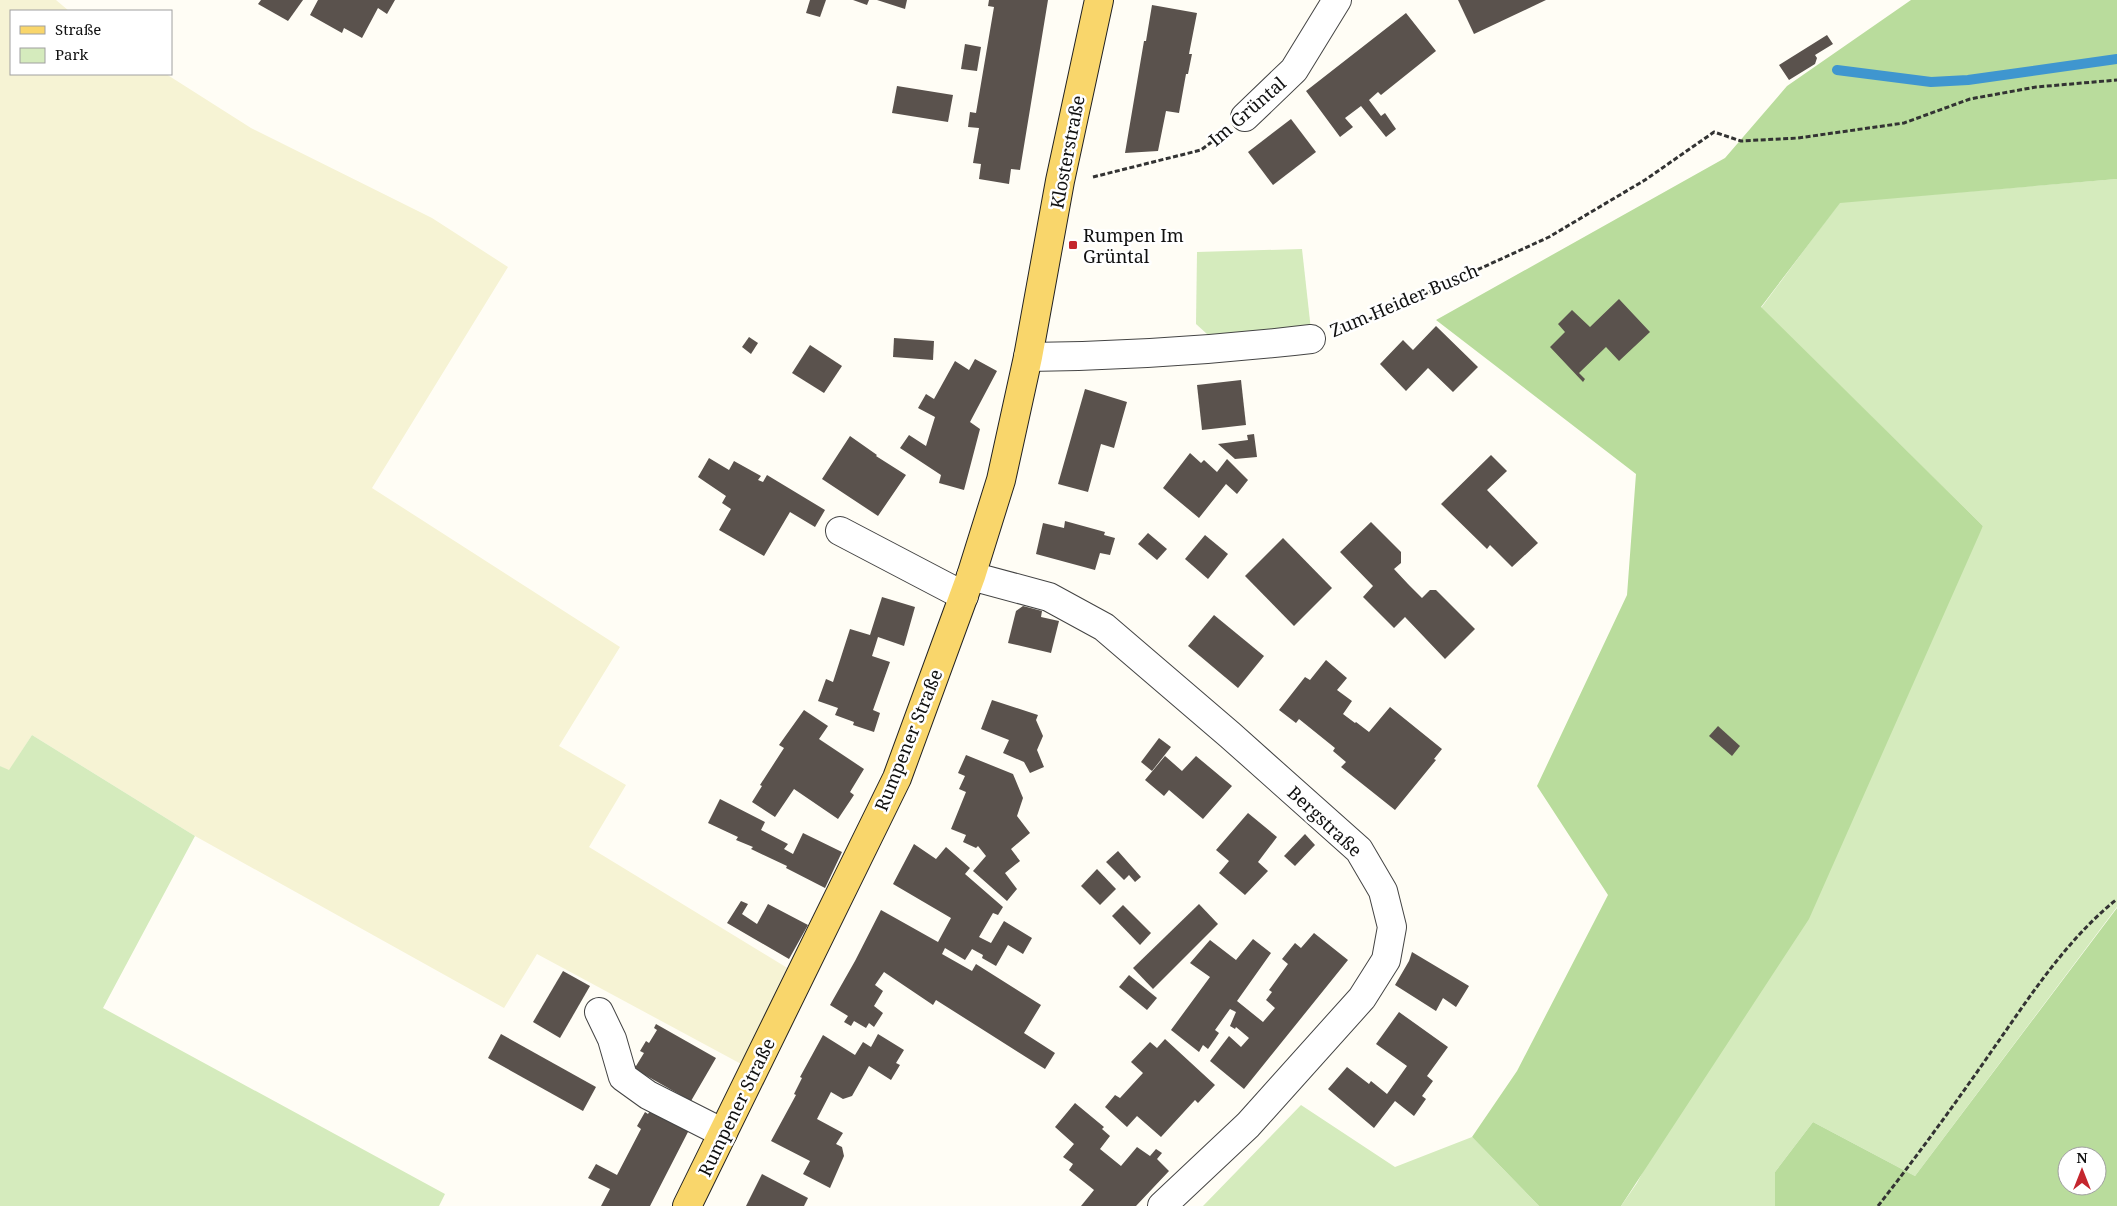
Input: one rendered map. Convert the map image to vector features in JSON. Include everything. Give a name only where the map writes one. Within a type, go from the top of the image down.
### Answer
[{"type":"main road","name":"Klosterstraße","points":[[1037,305],[1060,181],[1099,0]]},
{"type":"main road","name":"Rumpener Straße","points":[[688,1206],[897,778],[967,586],[1001,480],[1028,357],[1037,305]]},
{"type":"street","name":"Im Grüntal","points":[[1245,117],[1294,70],[1337,0]]},
{"type":"street","name":"Zum Heider Busch","points":[[1028,357],[1193,351],[1311,339]]},
{"type":"street","name":"Bergstraße","points":[[840,530],[967,586],[1049,597],[1104,627],[1230,735],[1359,850],[1383,891],[1392,926],[1386,960],[1362,998],[1248,1125],[1162,1206]]},
{"type":"street","points":[[599,1012],[612,1039],[623,1077],[648,1095],[723,1133]]},
{"type":"path","name":"Zum Heider Busch","points":[[1311,339],[1359,324],[1549,237],[1645,180],[1714,132],[1741,140],[1798,138],[1904,123],[1970,99],[2036,87],[2117,80]]},
{"type":"path","name":"Im Grüntal","points":[[1060,181],[1097,177],[1201,150],[1245,117]]},
{"type":"path","points":[[1878,1206],[1916,1158],[2051,966],[2105,909],[2117,899]]},
{"type":"shaded area","points":[[0,0],[56,0],[68,10],[10,10],[10,75],[168,75],[251,128],[432,218],[508,267],[372,488],[620,647],[559,746],[626,785],[589,847],[794,972],[743,1065],[537,954],[504,1008],[195,836],[32,735],[9,771],[0,766]]},
{"type":"green space","points":[[1911,0],[2117,0],[2117,179],[1840,203],[1761,307],[1983,526],[1809,919],[1621,1206],[1539,1206],[1472,1137],[1517,1071],[1608,895],[1537,786],[1627,595],[1636,474],[1436,320],[1725,158],[1787,86]]},
{"type":"green space","points":[[2117,179],[2117,907],[1915,1176],[1813,1122],[1775,1172],[1775,1206],[1621,1206],[1637,1183],[1983,526],[1761,308],[1840,202]]},
{"type":"green space","points":[[1302,249],[1311,330],[1221,341],[1207,334],[1196,324],[1197,252]]},
{"type":"green space","points":[[32,735],[195,836],[103,1008],[445,1194],[439,1206],[0,1206],[0,766],[9,770]]},
{"type":"green space","points":[[2117,908],[2117,1206],[1775,1206],[1775,1172],[1813,1122],[1915,1176]]},
{"type":"green space","points":[[1301,1105],[1395,1167],[1472,1137],[1539,1206],[1203,1206]]},
{"type":"building","points":[[261,0],[303,0],[288,21],[258,4]]},
{"type":"building","points":[[318,0],[395,0],[387,14],[378,8],[362,38],[344,28],[342,33],[310,15]]},
{"type":"building","points":[[810,0],[826,0],[820,17],[806,13]]},
{"type":"building","points":[[853,0],[869,0],[867,5]]},
{"type":"building","points":[[877,0],[907,0],[905,9]]},
{"type":"building","points":[[989,0],[1048,0],[1020,170],[1011,169],[1009,184],[979,179],[981,164],[973,163],[979,128],[968,127],[970,112],[976,113],[994,7],[988,6]]},
{"type":"building","points":[[1458,0],[1546,0],[1474,34]]},
{"type":"building","points":[[1152,5],[1197,13],[1189,54],[1192,54],[1188,74],[1186,74],[1179,113],[1166,111],[1158,151],[1125,153],[1144,41],[1146,41]]},
{"type":"building","points":[[1406,13],[1436,51],[1381,95],[1378,92],[1369,100],[1381,116],[1385,113],[1396,129],[1386,137],[1361,106],[1345,118],[1353,127],[1340,137],[1306,91]]},
{"type":"building","points":[[1827,35],[1833,44],[1815,55],[1817,58],[1815,64],[1789,80],[1779,65]]},
{"type":"building","points":[[965,44],[981,47],[977,71],[961,69]]},
{"type":"building","points":[[897,86],[953,95],[948,122],[892,113]]},
{"type":"building","points":[[1291,119],[1316,152],[1273,185],[1248,152]]},
{"type":"building","points":[[1619,299],[1650,332],[1619,361],[1606,347],[1579,373],[1585,379],[1583,382],[1550,347],[1565,332],[1558,324],[1572,310],[1590,327]]},
{"type":"building","points":[[1436,326],[1478,367],[1453,392],[1428,368],[1406,391],[1380,364],[1403,340],[1413,350]]},
{"type":"building","points":[[749,337],[758,343],[751,354],[742,347]]},
{"type":"building","points":[[894,338],[934,341],[933,360],[893,357]]},
{"type":"building","points":[[810,345],[842,366],[824,393],[792,373]]},
{"type":"building","points":[[975,359],[997,371],[970,422],[980,429],[964,490],[939,483],[941,475],[900,448],[909,435],[926,446],[935,417],[918,408],[926,394],[934,399],[955,361],[969,370]]},
{"type":"building","points":[[1241,380],[1246,425],[1202,430],[1197,385]]},
{"type":"building","points":[[1085,389],[1127,402],[1114,448],[1101,444],[1088,492],[1058,484]]},
{"type":"building","points":[[1254,434],[1257,457],[1235,459],[1218,444],[1248,440],[1247,435]]},
{"type":"building","points":[[850,436],[876,456],[906,475],[878,516],[822,479]]},
{"type":"building","points":[[1190,453],[1201,463],[1204,460],[1217,472],[1227,459],[1248,480],[1237,494],[1226,484],[1199,518],[1163,488]]},
{"type":"building","points":[[1491,455],[1507,471],[1487,490],[1538,543],[1512,567],[1490,545],[1487,549],[1441,504]]},
{"type":"building","points":[[709,458],[729,470],[734,461],[761,476],[758,480],[763,482],[767,475],[825,510],[815,527],[790,512],[764,556],[719,530],[731,509],[722,503],[726,496],[698,477]]},
{"type":"building","points":[[1065,521],[1105,532],[1104,535],[1115,538],[1110,555],[1100,553],[1095,570],[1036,554],[1043,523],[1064,528]]},
{"type":"building","points":[[1371,522],[1401,552],[1401,563],[1394,569],[1408,584],[1422,598],[1430,590],[1436,590],[1475,629],[1445,659],[1405,617],[1394,628],[1363,597],[1373,586],[1340,552]]},
{"type":"building","points":[[1148,533],[1167,549],[1157,560],[1138,544]]},
{"type":"building","points":[[1205,535],[1228,554],[1208,579],[1185,559]]},
{"type":"building","points":[[1283,538],[1332,588],[1294,626],[1245,576]]},
{"type":"building","points":[[882,597],[915,607],[904,646],[878,637],[872,656],[890,662],[873,710],[880,713],[874,732],[853,725],[854,722],[835,715],[838,708],[818,701],[826,679],[833,682],[850,629],[870,635]]},
{"type":"building","points":[[1023,606],[1042,611],[1041,617],[1059,621],[1051,653],[1008,643],[1016,611]]},
{"type":"building","points":[[1214,615],[1264,656],[1238,688],[1188,646]]},
{"type":"building","points":[[1326,660],[1347,678],[1337,690],[1352,701],[1343,714],[1369,732],[1390,707],[1442,749],[1434,759],[1436,760],[1395,810],[1341,767],[1346,762],[1333,751],[1335,748],[1299,719],[1296,723],[1279,710],[1305,677],[1310,680]]},
{"type":"building","points":[[992,700],[1038,715],[1036,720],[1043,736],[1037,750],[1044,767],[1030,773],[1024,762],[1003,753],[1009,740],[981,729]]},
{"type":"building","points":[[804,710],[828,726],[819,739],[864,769],[850,792],[854,795],[838,819],[794,789],[775,817],[752,802],[762,786],[760,785],[784,748],[779,745]]},
{"type":"building","points":[[1718,726],[1740,746],[1732,756],[1709,736]]},
{"type":"building","points":[[1159,738],[1171,747],[1152,771],[1141,762]]},
{"type":"building","points":[[966,755],[1013,774],[1023,798],[1017,816],[1030,833],[1011,849],[1020,861],[1005,873],[1017,889],[1007,901],[973,871],[986,856],[978,846],[976,848],[963,842],[966,835],[951,829],[966,792],[959,789],[965,776],[958,773]]},
{"type":"building","points":[[1165,756],[1182,771],[1196,756],[1232,786],[1203,819],[1169,790],[1164,796],[1145,780]]},
{"type":"building","points":[[720,799],[765,822],[761,830],[788,844],[784,849],[793,854],[803,833],[842,852],[825,888],[786,868],[787,866],[751,849],[753,847],[736,840],[738,837],[708,823]]},
{"type":"building","points":[[1248,813],[1277,837],[1258,862],[1268,871],[1245,895],[1219,873],[1229,861],[1216,850]]},
{"type":"building","points":[[1305,834],[1315,845],[1295,866],[1284,856]]},
{"type":"building","points":[[914,844],[936,859],[946,847],[970,868],[965,874],[1003,907],[998,915],[993,913],[979,937],[991,943],[1004,921],[1032,938],[1023,954],[1008,945],[996,966],[982,958],[983,955],[972,949],[965,960],[945,948],[942,954],[972,971],[976,964],[1041,1005],[1024,1033],[1055,1053],[1045,1069],[936,1000],[933,1005],[884,972],[875,985],[883,991],[874,1006],[883,1013],[874,1027],[869,1023],[866,1028],[854,1021],[851,1026],[844,1022],[848,1016],[830,1005],[881,910],[938,942],[951,918],[893,884]]},
{"type":"building","points":[[1118,851],[1141,877],[1135,882],[1129,875],[1124,880],[1106,862]]},
{"type":"building","points":[[1097,869],[1116,889],[1100,905],[1081,886]]},
{"type":"building","points":[[741,901],[748,904],[742,914],[757,924],[768,904],[808,925],[789,959],[727,923]]},
{"type":"building","points":[[1199,904],[1218,924],[1153,989],[1133,968]]},
{"type":"building","points":[[1123,905],[1151,933],[1140,945],[1112,916]]},
{"type":"building","points":[[1314,933],[1348,960],[1244,1089],[1210,1061],[1229,1036],[1241,1047],[1249,1038],[1236,1027],[1235,1029],[1230,1026],[1236,1012],[1230,1009],[1215,1030],[1219,1033],[1208,1049],[1203,1045],[1199,1052],[1171,1030],[1210,977],[1190,963],[1210,940],[1236,960],[1253,939],[1271,953],[1237,1001],[1263,1022],[1275,1008],[1266,1000],[1272,992],[1269,990],[1288,964],[1282,959],[1295,943],[1301,948]]},
{"type":"building","points":[[1412,952],[1469,986],[1456,1007],[1443,998],[1436,1011],[1395,985]]},
{"type":"building","points":[[563,971],[590,986],[560,1038],[533,1022]]},
{"type":"building","points":[[1129,975],[1157,998],[1147,1010],[1119,987]]},
{"type":"building","points":[[1399,1012],[1448,1047],[1427,1076],[1433,1081],[1422,1096],[1426,1099],[1414,1116],[1395,1101],[1374,1128],[1328,1089],[1347,1067],[1369,1084],[1371,1081],[1387,1094],[1407,1066],[1376,1044]]},
{"type":"building","points":[[656,1024],[716,1058],[691,1101],[631,1067],[633,1064],[636,1066],[644,1053],[640,1051],[646,1041],[649,1043],[657,1030],[654,1028]]},
{"type":"building","points":[[501,1034],[596,1087],[583,1111],[488,1058]]},
{"type":"building","points":[[878,1034],[904,1050],[896,1063],[900,1065],[891,1080],[869,1066],[852,1096],[843,1099],[831,1092],[817,1119],[843,1133],[836,1144],[842,1147],[844,1156],[830,1188],[803,1174],[810,1161],[771,1141],[796,1095],[794,1094],[802,1078],[800,1077],[823,1035],[855,1055],[863,1042],[871,1047]]},
{"type":"building","points":[[1165,1039],[1215,1085],[1198,1103],[1195,1100],[1161,1137],[1137,1116],[1127,1127],[1105,1107],[1115,1095],[1120,1098],[1143,1073],[1131,1062],[1150,1042],[1157,1048]]},
{"type":"building","points":[[1075,1103],[1104,1127],[1102,1129],[1110,1136],[1100,1149],[1121,1166],[1137,1147],[1150,1156],[1156,1149],[1162,1153],[1157,1159],[1169,1171],[1136,1206],[1081,1206],[1094,1190],[1069,1170],[1073,1164],[1063,1157],[1074,1144],[1055,1127]]},
{"type":"building","points":[[651,1109],[689,1130],[650,1206],[601,1206],[610,1189],[588,1178],[596,1164],[617,1175],[641,1129],[637,1126],[645,1112],[648,1114]]},
{"type":"building","points":[[762,1174],[808,1198],[804,1206],[746,1206]]},
{"type":"waterway","points":[[1837,70],[1931,82],[1968,80],[2117,59]]},
{"type":"place","name":"Rumpen Im Grüntal","points":[[1073,245]]}]
